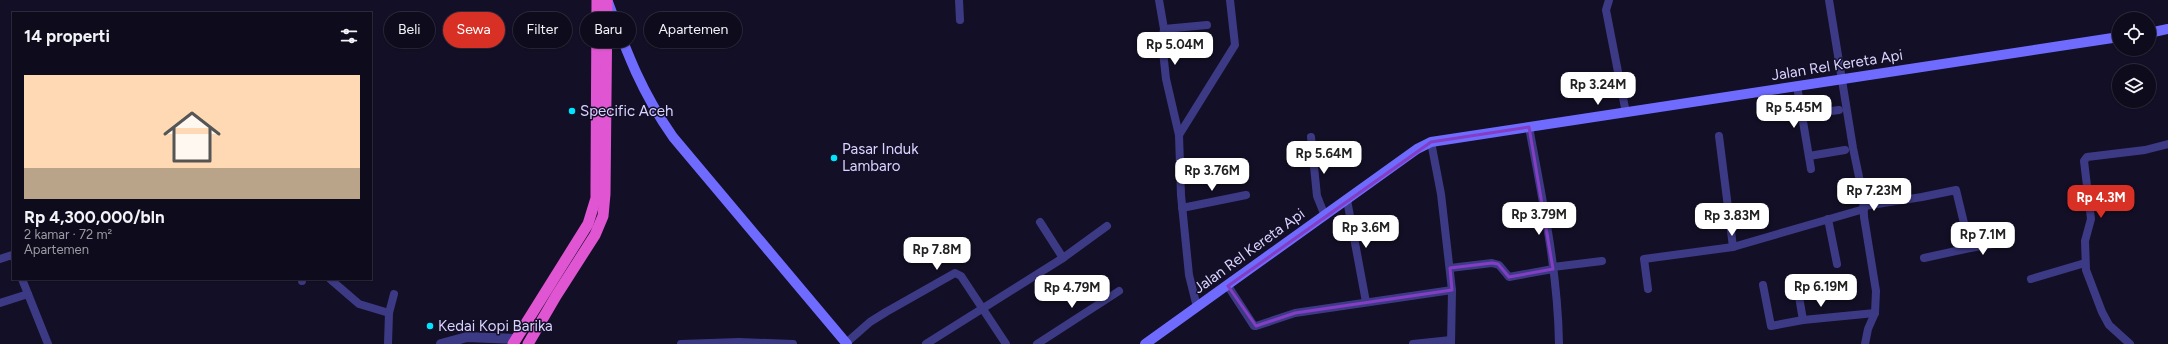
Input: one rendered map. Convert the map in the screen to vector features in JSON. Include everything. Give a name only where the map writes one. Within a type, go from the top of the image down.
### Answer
[{"type":"highway","points":[[528,344],[552,293],[588,224],[596,198],[597,0]]},
{"type":"highway","points":[[515,342],[595,236],[603,216],[605,194],[607,0]]},
{"type":"main road","points":[[607,0],[635,73],[661,120],[721,196],[846,344]]},
{"type":"main road","points":[[2156,31],[2168,30]]},
{"type":"main road","name":"Jalan Rel Kereta Api","points":[[1145,344],[1228,286],[1275,249],[1348,200],[1418,149],[1431,142],[2112,38]]},
{"type":"street","points":[[959,0],[960,20]]},
{"type":"street","points":[[1159,0],[1164,28],[1162,42],[1166,79],[1179,135],[1182,208],[1192,291],[1197,307]]},
{"type":"street","points":[[1179,135],[1235,45],[1230,0]]},
{"type":"street","points":[[1609,0],[1606,10],[1626,113]]},
{"type":"street","points":[[1829,0],[1864,208],[1876,291],[1875,313],[1868,329],[1865,344]]},
{"type":"street","points":[[1164,28],[1207,25]]},
{"type":"street","points":[[1797,86],[1811,169]]},
{"type":"street","points":[[1802,115],[1839,110]]},
{"type":"street","points":[[1529,126],[1548,230],[1558,300],[1559,344]]},
{"type":"street","points":[[1719,136],[1733,247]]},
{"type":"street","points":[[1311,138],[1317,196],[1325,216]]},
{"type":"street","points":[[1413,344],[1451,342],[1452,290],[1450,268],[1441,194],[1431,142]]},
{"type":"street","points":[[2130,344],[2109,325],[2091,286],[2085,263],[2085,241],[2091,219],[2084,161],[2085,158],[2145,150],[2168,144]]},
{"type":"street","points":[[1808,156],[1845,150]]},
{"type":"street","points":[[1648,288],[1644,259],[1733,247],[1864,208],[1922,198],[1956,190],[1970,248]]},
{"type":"street","points":[[1182,208],[1246,195]]},
{"type":"street","points":[[1348,200],[1366,302]]},
{"type":"street","points":[[1828,219],[1837,264]]},
{"type":"street","points":[[1040,222],[1063,258]]},
{"type":"street","points":[[926,344],[1063,258],[1107,226]]},
{"type":"street","points":[[1924,258],[1993,244]]},
{"type":"street","points":[[0,259],[12,255]]},
{"type":"street","points":[[1450,268],[1492,263],[1499,265],[1509,277],[1553,268],[1602,261]]},
{"type":"street","points":[[2031,279],[2085,263]]},
{"type":"street","points":[[846,344],[880,315],[955,273],[961,276],[1006,344]]},
{"type":"street","points":[[1796,279],[1803,320]]},
{"type":"street","points":[[22,280],[48,344]]},
{"type":"street","points":[[331,280],[359,304],[390,313]]},
{"type":"street","points":[[1762,285],[1770,326],[1803,320],[1875,313]]},
{"type":"street","points":[[1228,286],[1254,326],[1295,313],[1452,290]]},
{"type":"street","points":[[1037,344],[1119,291]]},
{"type":"street","points":[[0,303],[28,294]]},
{"type":"street","points":[[388,344],[390,313],[394,294]]},
{"type":"street","points":[[441,344],[467,337],[515,342]]},
{"type":"street","points":[[681,344],[793,344]]},
{"type":"highlighted area","points":[[1529,127],[1553,269],[1509,277],[1498,264],[1492,263],[1450,268],[1452,290],[1295,313],[1256,326],[1228,286],[1431,142]]},
{"type":"place","name":"Specific Aceh","points":[[572,111]]},
{"type":"place","name":"Pasar Induk Lambaro","points":[[834,158]]},
{"type":"place","name":"Kedai Kopi Barika","points":[[430,326]]}]
